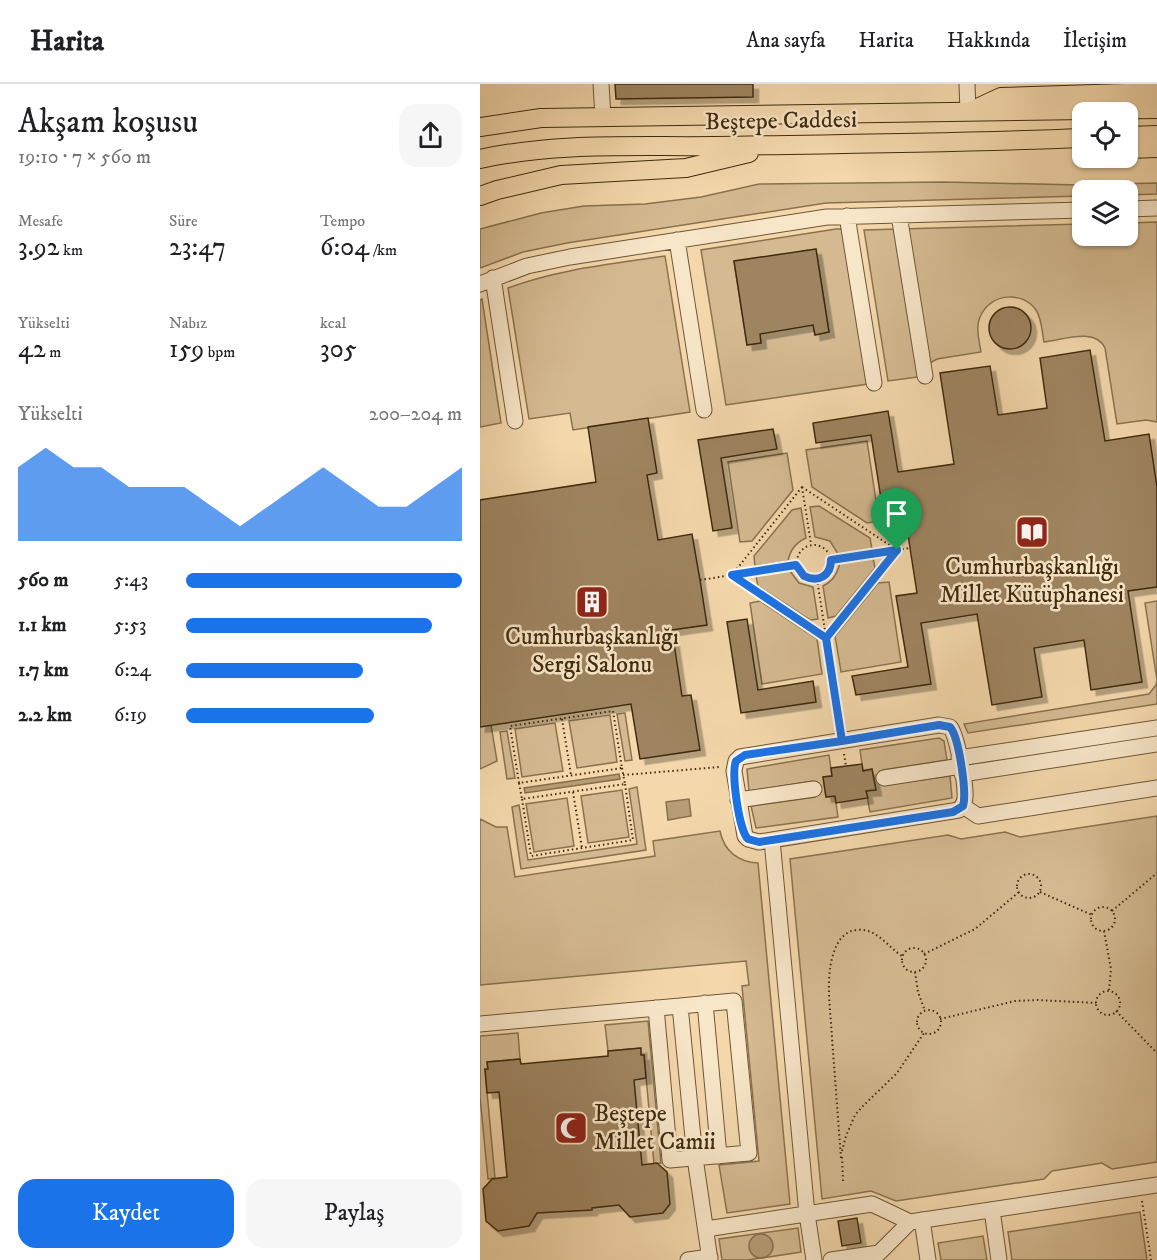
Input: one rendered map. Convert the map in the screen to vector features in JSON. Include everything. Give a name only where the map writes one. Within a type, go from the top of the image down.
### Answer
[{"type":"main road","points":[[968,112],[1001,97],[1157,92]]},
{"type":"main road","name":"Beştepe Caddesi","points":[[480,116],[541,118],[1157,109]]},
{"type":"main road","name":"Beştepe Caddesi","points":[[480,127],[541,118]]},
{"type":"main road","points":[[1138,136],[1157,135]]},
{"type":"main road","name":"Beştepe Caddesi","points":[[480,159],[515,151],[585,146],[973,142],[1072,138]]},
{"type":"main road","points":[[973,142],[1072,147]]},
{"type":"main road","points":[[480,196],[561,175],[686,168],[778,145]]},
{"type":"main road","points":[[1138,149],[1157,148]]},
{"type":"street","points":[[601,84],[603,117]]},
{"type":"street","points":[[967,84],[968,112]]},
{"type":"street","points":[[1138,209],[1157,208]]},
{"type":"street","points":[[515,421],[486,281],[527,266],[570,256],[827,217],[1072,210]]},
{"type":"street","points":[[899,215],[925,376]]},
{"type":"street","points":[[847,216],[874,383]]},
{"type":"street","points":[[677,240],[704,410]]},
{"type":"street","points":[[950,727],[954,731],[961,766],[965,796],[963,806],[953,812],[772,840],[753,841],[745,836],[738,800],[734,766],[736,761],[745,755],[842,741],[950,727]]},
{"type":"street","points":[[884,778],[961,766],[1157,728]]},
{"type":"street","points":[[961,766],[1157,744]]},
{"type":"street","points":[[963,806],[978,816],[1157,788]]},
{"type":"street","points":[[738,800],[814,789]]},
{"type":"street","points":[[772,840],[807,1214],[814,1260]]},
{"type":"street","points":[[480,1024],[705,1003],[734,1001],[749,1153],[670,1160],[656,1008]]},
{"type":"street","points":[[705,1003],[719,1156]]},
{"type":"street","points":[[680,1006],[695,1158],[710,1258],[688,1260]]},
{"type":"street","points":[[706,1229],[872,1204],[916,1221],[1157,1185]]},
{"type":"street","points":[[992,1210],[999,1260]]},
{"type":"street","points":[[831,1260],[880,1256],[916,1221]]},
{"type":"street","points":[[916,1221],[928,1260]]},
{"type":"path","points":[[802,487],[811,545]]},
{"type":"path","points":[[802,487],[897,550]]},
{"type":"path","points":[[732,575],[802,487]]},
{"type":"path","points":[[811,545],[824,548],[831,560],[830,570],[817,579],[804,576],[796,565],[800,552],[811,545]]},
{"type":"path","points":[[831,560],[910,548]]},
{"type":"path","points":[[826,638],[897,550]]},
{"type":"path","points":[[700,580],[796,565]]},
{"type":"path","points":[[732,575],[826,638]]},
{"type":"path","points":[[817,579],[846,766]]},
{"type":"path","points":[[613,711],[622,768],[633,840],[531,856],[510,726],[613,711]]},
{"type":"path","points":[[562,718],[571,775]]},
{"type":"path","points":[[623,775],[734,766]]},
{"type":"path","points":[[519,783],[622,768]]},
{"type":"path","points":[[522,799],[625,784]]},
{"type":"path","points":[[573,791],[582,848]]},
{"type":"path","points":[[1112,911],[1157,873]]},
{"type":"path","points":[[1019,892],[1018,881],[1023,875],[1030,874],[1039,881],[1039,892]]},
{"type":"path","points":[[1019,892],[1029,897],[1039,892]]},
{"type":"path","points":[[924,954],[975,929],[1019,892]]},
{"type":"path","points":[[1039,892],[1092,915]]},
{"type":"path","points":[[1092,915],[1101,908],[1112,911]]},
{"type":"path","points":[[1092,915],[1094,926],[1104,931],[1111,928],[1115,921],[1112,911]]},
{"type":"path","points":[[843,1181],[829,1000],[830,969],[834,953],[840,939],[847,932],[857,929],[867,930],[877,935],[902,956],[904,968],[915,972]]},
{"type":"path","points":[[1104,931],[1111,969],[1108,991]]},
{"type":"path","points":[[902,956],[911,949],[918,949],[924,954]]},
{"type":"path","points":[[915,972],[924,965],[924,954]]},
{"type":"path","points":[[915,972],[918,992],[925,1011]]},
{"type":"path","points":[[1108,991],[1115,994],[1119,1001],[1116,1011],[1109,1015],[1101,1013],[1096,1003],[1098,996],[1108,991]]},
{"type":"path","points":[[940,1019],[1015,1001],[1096,1003]]},
{"type":"path","points":[[925,1011],[932,1011],[940,1019],[940,1026],[935,1032],[924,1033],[917,1024],[919,1016],[925,1011]]},
{"type":"path","points":[[1116,1011],[1157,1053]]},
{"type":"path","points":[[842,1158],[846,1136],[855,1115],[897,1073],[924,1033]]},
{"type":"path","points":[[1140,1187],[1151,1260]]},
{"type":"shaded area","points":[[944,182],[1072,185],[1072,196],[826,203],[567,243],[523,252],[480,268],[480,229],[541,213],[584,206],[645,204],[701,197],[759,184]]},
{"type":"shaded area","points":[[1138,183],[1157,183],[1157,194],[1138,195]]},
{"type":"shaded area","points":[[1157,222],[1157,422],[1146,420],[1117,424],[1105,348],[1094,338],[1086,336],[1044,342],[1041,321],[1036,310],[1016,297],[1007,297],[992,302],[981,315],[978,328],[981,352],[937,359],[928,364],[925,376],[888,381],[864,230],[1072,224],[1072,246],[1138,246],[1138,223]]},
{"type":"shaded area","points":[[844,229],[868,384],[726,405],[701,250]],"holes":[[[816,249],[829,332],[815,334],[802,251]],[[748,260],[761,342],[747,345],[734,262]]]},
{"type":"shaded area","points":[[665,256],[690,412],[573,430],[570,413],[529,419],[508,288],[546,276]]},
{"type":"shaded area","points":[[482,299],[501,423],[480,427],[480,300]]},
{"type":"shaded area","points":[[867,441],[879,521],[867,523],[812,487],[806,450]]},
{"type":"shaded area","points":[[787,453],[793,490],[752,541],[740,542],[728,462]]},
{"type":"shaded area","points":[[819,506],[870,538],[872,549],[838,554],[830,541],[815,537],[810,507]]},
{"type":"shaded area","points":[[801,508],[806,538],[794,547],[788,561],[755,566],[754,556],[792,510]]},
{"type":"shaded area","points":[[873,558],[875,568],[836,616],[828,618],[823,586],[834,577],[840,563]]},
{"type":"shaded area","points":[[790,571],[799,583],[813,587],[818,619],[810,620],[758,586],[756,576]]},
{"type":"shaded area","points":[[889,582],[901,662],[841,672],[835,636],[878,583]]},
{"type":"shaded area","points":[[760,601],[817,639],[822,674],[762,684],[750,603]]},
{"type":"shaded area","points":[[1157,601],[1157,680],[1145,603]]},
{"type":"shaded area","points":[[1157,680],[1157,704],[968,733],[964,724],[1149,694]]},
{"type":"shaded area","points":[[625,713],[632,760],[625,761],[617,714]]},
{"type":"shaded area","points":[[610,715],[617,762],[577,768],[569,721]]},
{"type":"shaded area","points":[[555,723],[563,771],[522,777],[515,729]]},
{"type":"shaded area","points":[[491,725],[497,761],[480,769],[480,727]]},
{"type":"shaded area","points":[[507,731],[515,778],[507,779],[500,732]]},
{"type":"shaded area","points":[[939,738],[944,741],[947,760],[883,770],[885,785],[950,776],[952,798],[870,812],[866,791],[876,789],[872,770],[863,771],[860,750]]},
{"type":"shaded area","points":[[829,755],[832,776],[823,777],[826,797],[835,796],[838,817],[756,828],[751,806],[815,797],[813,781],[749,791],[747,769]]},
{"type":"shaded area","points":[[619,774],[620,779],[525,793],[524,788]]},
{"type":"shaded area","points":[[637,787],[646,850],[521,869],[512,807],[519,805],[528,860],[637,844],[629,789]]},
{"type":"shaded area","points":[[622,790],[629,837],[588,843],[581,796]]},
{"type":"shaded area","points":[[567,798],[574,846],[534,852],[526,804]]},
{"type":"shaded area","points":[[689,799],[691,816],[668,820],[666,802]]},
{"type":"shaded area","points":[[1157,816],[1157,1162],[1112,1169],[1102,1163],[1052,1171],[1044,1179],[896,1201],[871,1191],[822,1199],[790,859],[948,835],[961,839],[1005,832],[1020,837]]},
{"type":"shaded area","points":[[480,819],[496,827],[507,827],[515,877],[655,856],[653,841],[720,831],[725,844],[733,854],[738,858],[758,863],[790,1204],[727,1213],[719,1165],[759,1161],[742,986],[749,985],[746,961],[480,985]]},
{"type":"shaded area","points":[[648,1021],[661,1163],[654,1164],[644,1055],[641,1055],[640,1048],[608,1051],[605,1025]]},
{"type":"shaded area","points":[[518,1033],[520,1059],[487,1062],[488,1069],[485,1070],[495,1178],[488,1179],[480,1097],[480,1036]]},
{"type":"shaded area","points":[[1140,1212],[1147,1260],[1012,1260],[1008,1232]]},
{"type":"shaded area","points":[[798,1228],[801,1252],[748,1260],[722,1260],[719,1239]]},
{"type":"shaded area","points":[[761,1234],[769,1238],[773,1246],[769,1254],[761,1258],[753,1254],[749,1246],[753,1238]]},
{"type":"shaded area","points":[[983,1236],[987,1260],[941,1260],[938,1243]]},
{"type":"building","points":[[615,84],[753,84],[753,97],[616,99]]},
{"type":"building","points":[[816,249],[829,332],[815,335],[813,325],[760,334],[761,343],[747,345],[734,261]]},
{"type":"building","points":[[1010,307],[1025,313],[1031,328],[1025,343],[1010,349],[995,343],[989,328],[995,313]]},
{"type":"building","name":"Cumhurbaşkanlığı Millet Kütüphanesi","points":[[1090,350],[1105,441],[1149,434],[1157,487],[1157,587],[1128,591],[1142,682],[1091,690],[1084,640],[1034,648],[1042,697],[992,705],[977,614],[921,623],[931,684],[856,695],[852,676],[908,667],[896,596],[917,593],[903,502],[882,505],[871,435],[816,443],[813,423],[888,411],[898,472],[954,464],[940,373],[990,366],[998,415],[1047,408],[1040,358]]},
{"type":"building","name":"Cumhurbaşkanlığı Sergi Salonu","points":[[648,418],[657,473],[647,475],[658,540],[692,534],[700,580],[707,625],[672,630],[682,696],[691,695],[700,750],[640,759],[631,704],[480,727],[480,500],[596,482],[588,427]]},
{"type":"building","points":[[773,429],[777,449],[721,458],[732,528],[713,531],[698,440]]},
{"type":"building","points":[[747,619],[758,690],[813,681],[816,702],[741,713],[727,622]]},
{"type":"building","points":[[862,764],[863,771],[872,769],[876,790],[866,791],[868,798],[836,803],[835,796],[826,797],[823,777],[832,776],[831,768]]},
{"type":"building","name":"Beştepe Millet Camii","points":[[641,1048],[641,1055],[644,1055],[646,1078],[634,1080],[642,1165],[657,1163],[667,1172],[670,1204],[663,1213],[630,1217],[619,1205],[592,1208],[592,1210],[537,1213],[529,1226],[498,1231],[486,1221],[483,1189],[492,1179],[507,1177],[499,1092],[487,1093],[485,1069],[488,1069],[487,1062],[520,1059],[521,1064],[608,1056],[608,1051]]},
{"type":"building","points":[[857,1218],[861,1243],[842,1246],[838,1221]]},
{"type":"place","name":"Cumhurbaşkanlığı Millet Kütüphanesi","points":[[1032,532]]},
{"type":"place","name":"Cumhurbaşkanlığı Sergi Salonu","points":[[592,602]]},
{"type":"place","name":"Beştepe Millet Camii","points":[[571,1128]]},
{"type":"route","points":[[897,550],[826,638],[838,719],[842,741],[939,725],[950,727],[956,737],[961,766],[965,796],[963,806],[953,812],[759,842],[748,839],[743,830],[739,808],[734,771],[736,761],[745,755],[842,741],[826,638],[732,575],[796,565],[804,576],[812,580],[822,578],[830,570],[831,560],[897,550]]}]
